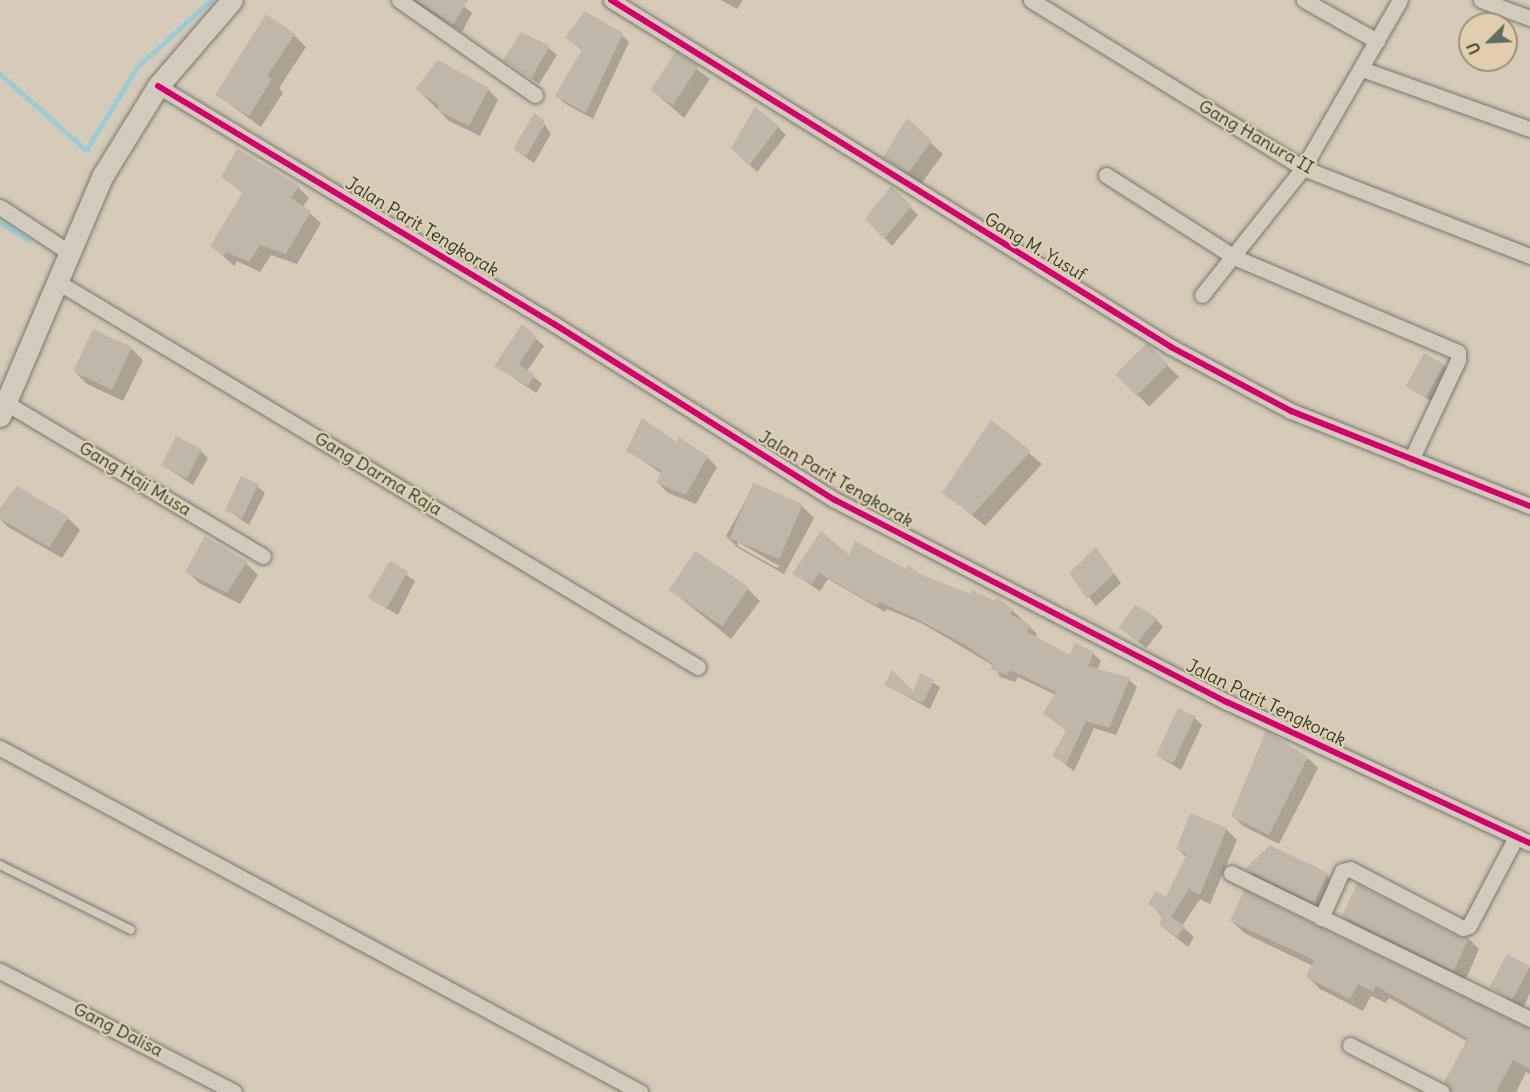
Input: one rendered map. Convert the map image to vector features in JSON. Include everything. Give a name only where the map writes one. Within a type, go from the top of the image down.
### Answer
[{"type":"main road","points":[[3,409],[104,176],[158,86],[232,0]]},
{"type":"street","points":[[399,0],[536,95]]},
{"type":"street","name":"Gang M. Yusuf","points":[[611,0],[1171,347],[1291,411],[1530,506]]},
{"type":"street","name":"Gang Hanura II","points":[[1031,0],[1304,168],[1530,256]]},
{"type":"street","points":[[1304,0],[1377,41]]},
{"type":"street","points":[[1202,295],[1304,168],[1401,0]]},
{"type":"street","points":[[1481,0],[1530,18]]},
{"type":"street","points":[[1362,69],[1530,129]]},
{"type":"street","name":"Jalan Parit Tengkorak","points":[[158,86],[555,324],[835,500],[1227,702],[1523,840]]},
{"type":"street","points":[[1106,175],[1234,257],[1458,351],[1458,360],[1411,460]]},
{"type":"street","points":[[0,207],[70,253]]},
{"type":"street","name":"Gang Darma Raja","points":[[57,282],[698,667]]},
{"type":"street","name":"Gang Haji Musa","points":[[3,409],[263,556]]},
{"type":"street","points":[[0,748],[640,1092]]},
{"type":"street","points":[[1321,918],[1342,872],[1350,869],[1463,928],[1469,926],[1523,840]]},
{"type":"street","points":[[1231,873],[1530,1019]]},
{"type":"street","name":"Gang Dalisa","points":[[0,971],[234,1092]]},
{"type":"street","points":[[1350,1046],[1442,1092]]},
{"type":"lane","points":[[0,866],[131,930]]},
{"type":"building","points":[[416,0],[468,0],[453,25]]},
{"type":"building","points":[[585,11],[623,33],[586,113],[555,96],[582,49],[565,38]]},
{"type":"building","points":[[266,14],[295,34],[267,76],[272,79],[249,116],[215,95]]},
{"type":"building","points":[[521,32],[550,46],[531,78],[503,60]]},
{"type":"building","points":[[676,51],[699,66],[673,105],[650,90]]},
{"type":"building","points":[[438,60],[489,88],[469,126],[437,110],[439,105],[415,89]]},
{"type":"building","points":[[755,107],[779,126],[749,166],[731,148]]},
{"type":"building","points":[[534,113],[544,120],[544,126],[526,156],[513,150]]},
{"type":"building","points":[[907,118],[932,141],[908,173],[883,157]]},
{"type":"building","points":[[237,149],[299,186],[291,198],[311,211],[286,254],[260,245],[249,262],[226,252],[223,256],[210,246],[243,192],[221,177]]},
{"type":"building","points":[[891,186],[912,206],[884,239],[865,219]]},
{"type":"building","points":[[522,324],[537,337],[519,364],[535,375],[528,386],[494,366]]},
{"type":"building","points":[[93,329],[132,347],[112,390],[73,372]]},
{"type":"building","points":[[1147,343],[1168,364],[1136,396],[1115,375]]},
{"type":"building","points":[[1424,353],[1444,364],[1426,397],[1406,386]]},
{"type":"building","points":[[642,418],[676,442],[679,437],[708,456],[686,495],[656,483],[662,471],[626,451]]},
{"type":"building","points":[[991,420],[1031,451],[972,515],[942,493]]},
{"type":"building","points":[[176,436],[202,449],[187,479],[161,465]]},
{"type":"building","points":[[241,476],[258,484],[242,518],[225,510]]},
{"type":"building","points":[[753,483],[803,504],[779,559],[730,538]]},
{"type":"building","points":[[17,486],[69,517],[49,547],[0,519],[0,508]]},
{"type":"building","points":[[821,531],[849,555],[855,541],[906,569],[908,565],[922,575],[970,594],[972,590],[995,601],[997,598],[1013,609],[1010,614],[1030,625],[1027,632],[1070,655],[1075,643],[1094,652],[1088,666],[1130,678],[1109,728],[1086,721],[1066,764],[1052,756],[1066,731],[1043,713],[1056,692],[1010,670],[1007,675],[990,669],[993,664],[964,644],[879,602],[877,606],[819,573],[812,584],[792,574]]},
{"type":"building","points":[[205,536],[247,562],[227,593],[185,572]]},
{"type":"building","points":[[1096,547],[1114,574],[1087,599],[1069,573]]},
{"type":"building","points":[[695,551],[749,587],[723,626],[669,590]]},
{"type":"building","points":[[390,561],[408,572],[386,609],[368,598]]},
{"type":"building","points":[[1135,605],[1157,618],[1138,642],[1119,628]]},
{"type":"building","points":[[892,670],[913,691],[920,673],[934,680],[923,703],[884,685]]},
{"type":"building","points":[[1178,708],[1195,716],[1173,763],[1156,755]]},
{"type":"building","points":[[1266,731],[1308,757],[1269,835],[1231,816]]},
{"type":"building","points":[[1190,813],[1227,828],[1200,895],[1189,889],[1171,917],[1185,926],[1177,937],[1159,925],[1162,914],[1148,904],[1156,891],[1166,897],[1187,854],[1176,849]]},
{"type":"building","points":[[1270,845],[1328,873],[1314,903],[1245,869]]},
{"type":"building","points":[[1357,884],[1458,937],[1469,937],[1454,971],[1342,916]]},
{"type":"building","points":[[1244,890],[1530,1029],[1530,1069],[1513,1060],[1496,1092],[1452,1092],[1444,1082],[1468,1038],[1376,986],[1373,992],[1358,984],[1350,999],[1306,977],[1314,960],[1230,921]]},
{"type":"building","points":[[1507,954],[1530,966],[1512,1000],[1489,988]]},
{"type":"waterway","points":[[0,74],[86,150],[137,67],[211,0]]},
{"type":"waterway","points":[[0,222],[28,240]]},
{"type":"cycle path","points":[[611,0],[1171,347],[1291,411],[1530,506]]},
{"type":"cycle path","points":[[158,86],[554,324],[835,500],[1227,702],[1530,843]]}]
